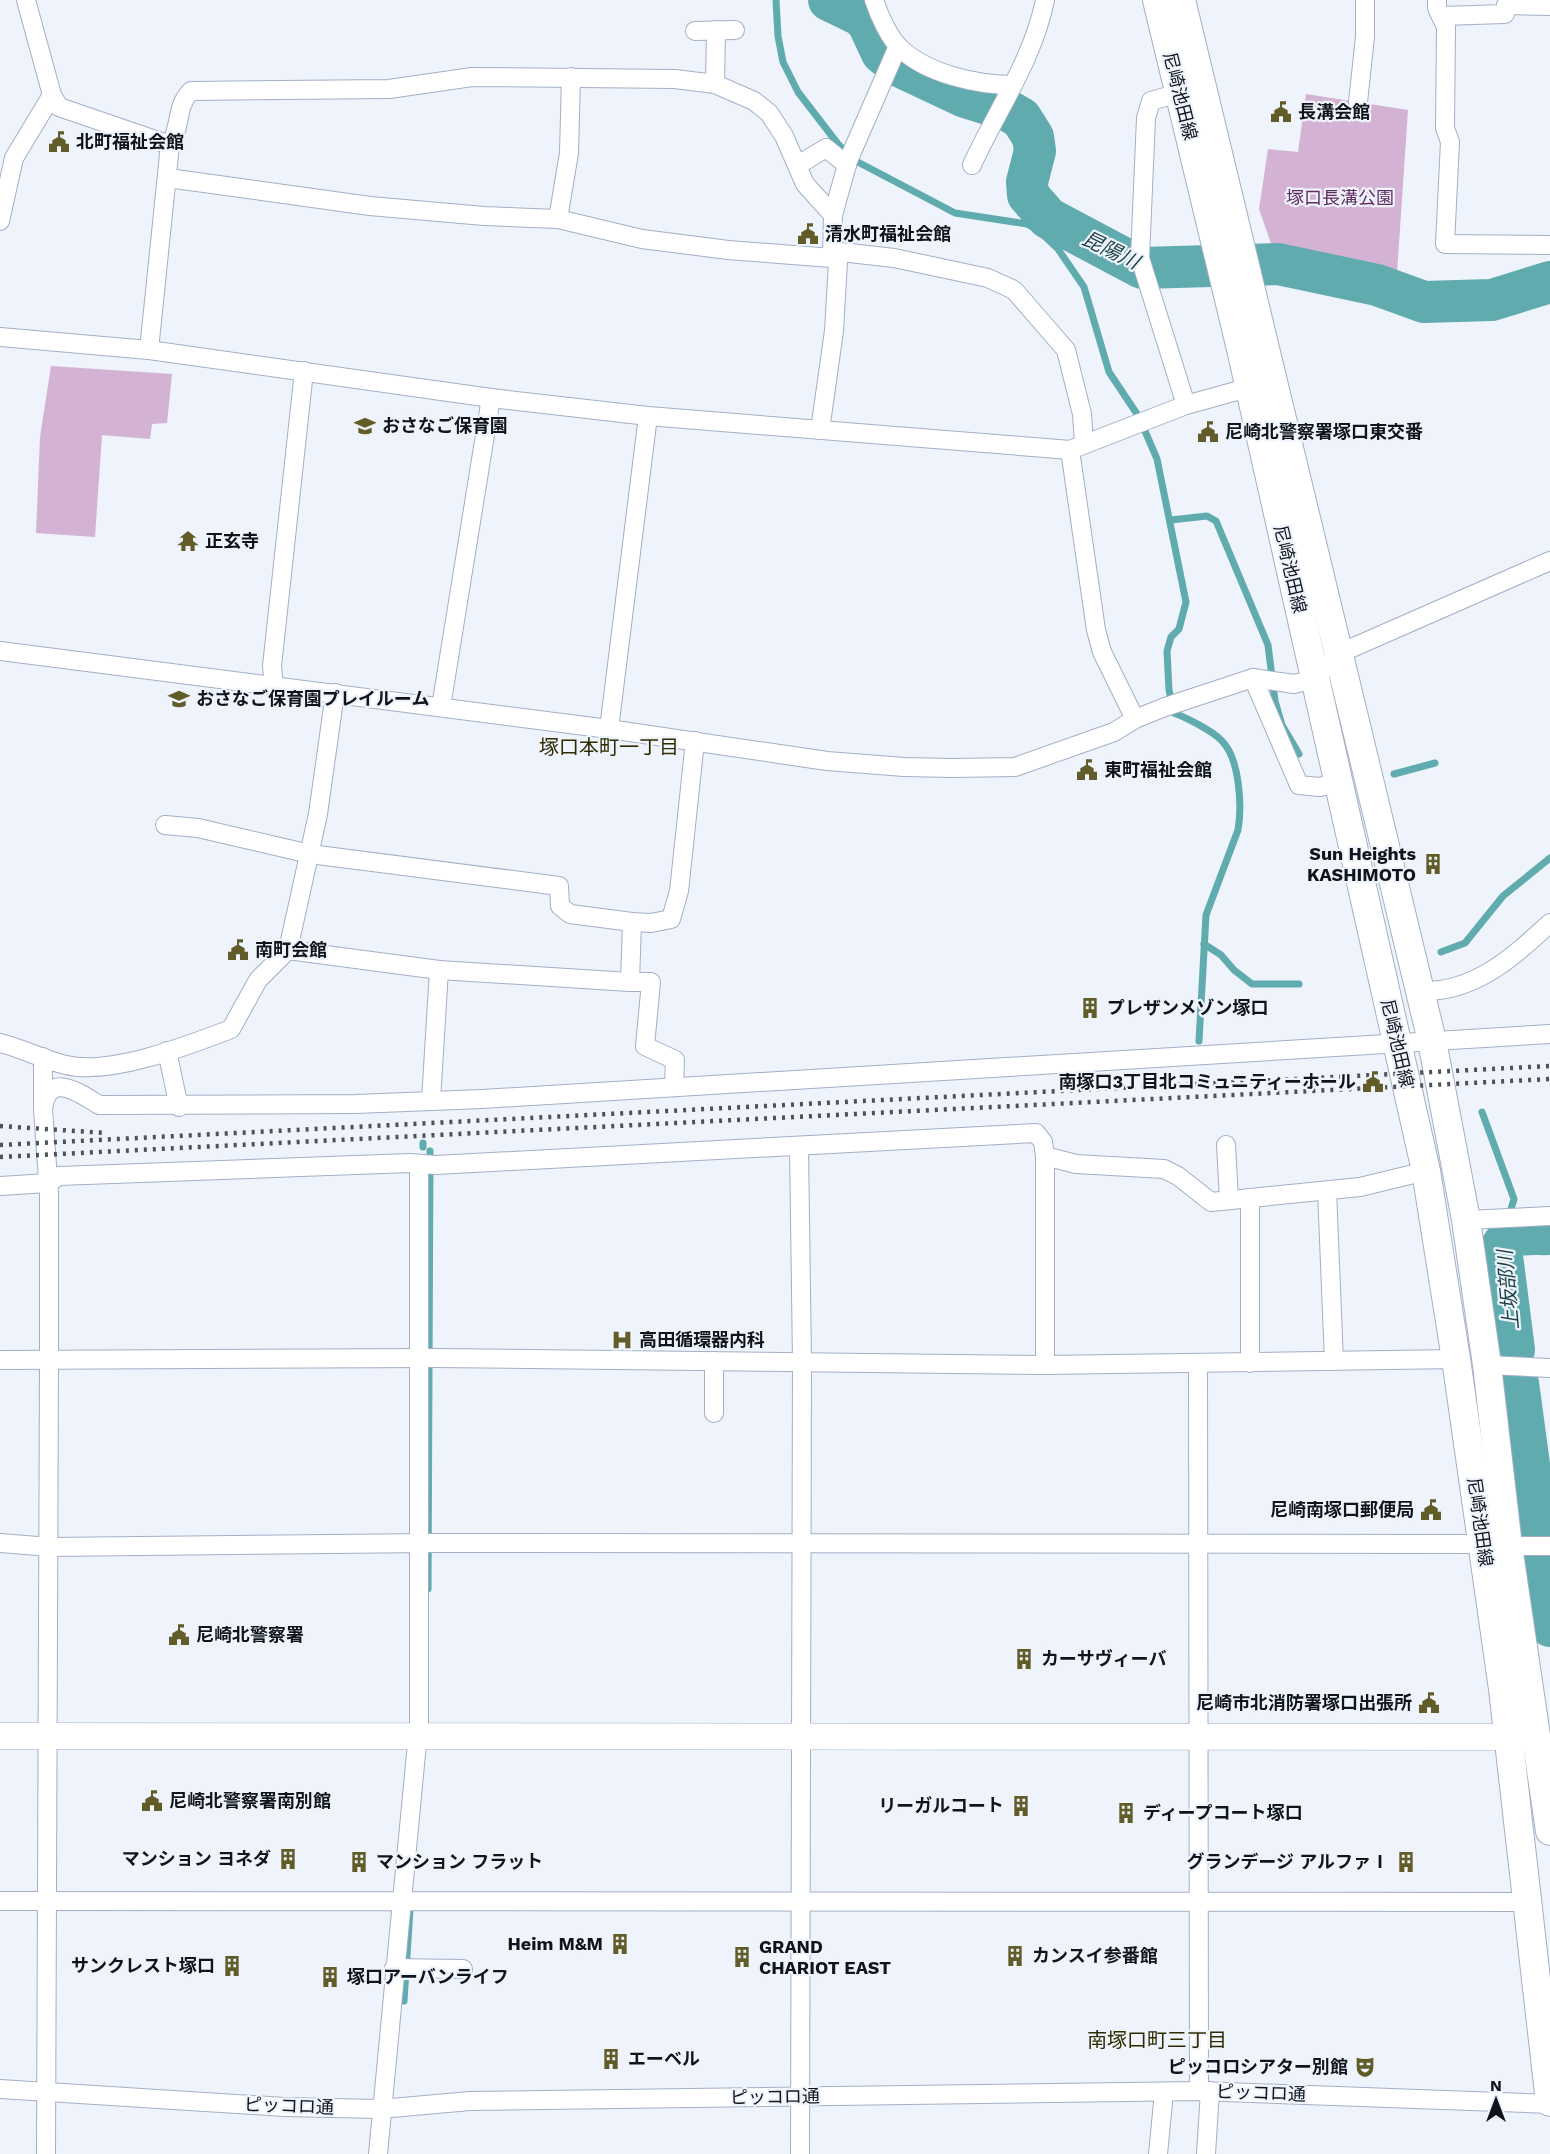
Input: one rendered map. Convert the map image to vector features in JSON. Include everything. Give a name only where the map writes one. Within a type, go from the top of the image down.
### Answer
[{"type":"main road","name":"尼崎池田線","points":[[1157,0],[1179,93],[1232,262]]},
{"type":"main road","name":"尼崎池田線","points":[[1181,0],[1232,262],[1262,384],[1338,654],[1418,991],[1477,1219],[1509,1738],[1550,2103]]},
{"type":"main road","name":"尼崎池田線","points":[[1262,384],[1315,679],[1426,1171],[1456,1359],[1496,1545],[1544,1737],[1550,1831]]},
{"type":"street","points":[[26,0],[52,95],[60,107],[170,145]]},
{"type":"street","points":[[874,0],[896,49],[950,74],[1009,91]]},
{"type":"street","points":[[972,165],[995,114],[1032,50],[1045,0]]},
{"type":"street","points":[[1358,102],[1365,37],[1365,0]]},
{"type":"street","points":[[1550,6],[1506,5],[1505,14],[1439,8],[1446,27],[1445,128],[1450,142],[1445,244],[1550,244]]},
{"type":"street","points":[[715,84],[716,30]]},
{"type":"street","points":[[695,31],[735,30]]},
{"type":"street","points":[[820,430],[834,330],[838,262],[832,254],[833,214],[849,159],[896,49]]},
{"type":"street","points":[[149,350],[170,145],[178,133],[181,100],[191,91],[389,89],[472,77],[675,79],[715,84],[741,94],[762,106],[784,136],[805,184],[833,214]]},
{"type":"street","points":[[558,219],[569,153],[571,77]]},
{"type":"street","points":[[1179,93],[1151,101],[1146,118],[1142,267],[1186,405]]},
{"type":"street","points":[[0,221],[7,157],[52,95]]},
{"type":"street","points":[[798,165],[826,148],[849,159]]},
{"type":"street","points":[[168,178],[370,206],[484,216],[558,219],[642,239],[759,253],[894,258],[1005,283],[1014,290],[1066,350],[1082,414],[1077,447],[1096,630],[1102,652],[1135,719]]},
{"type":"street","points":[[0,337],[149,350],[491,398],[648,416],[1077,447],[1186,405],[1262,384]]},
{"type":"street","points":[[274,685],[272,666],[304,371]]},
{"type":"street","points":[[441,707],[491,398]]},
{"type":"street","points":[[609,729],[648,416]]},
{"type":"street","points":[[0,651],[609,729],[863,765],[1015,767],[1114,732],[1135,719],[1172,705],[1266,680],[1294,684],[1315,679],[1338,654],[1550,561]]},
{"type":"street","points":[[1266,680],[1299,785],[1320,787],[1338,782]]},
{"type":"street","points":[[0,1043],[65,1065],[100,1066],[167,1051],[231,1029],[258,980],[288,950],[310,854],[335,693]]},
{"type":"street","points":[[165,825],[198,828],[310,854],[559,886],[560,906],[570,914],[632,922],[671,919],[679,891],[695,741]]},
{"type":"street","points":[[630,982],[632,922]]},
{"type":"street","points":[[1418,991],[1435,992],[1466,985],[1508,961],[1550,923]]},
{"type":"street","points":[[288,950],[439,970],[651,982],[645,1046],[675,1060],[674,1087]]},
{"type":"street","points":[[431,1101],[439,970]]},
{"type":"street","points":[[43,1109],[47,1096],[58,1088],[64,1087],[71,1088],[99,1105],[179,1107],[431,1101],[1550,1034]]},
{"type":"street","points":[[167,1051],[179,1107]]},
{"type":"street","points":[[43,1057],[43,1109],[48,1184],[50,1361],[50,1737],[46,1901],[46,2154]]},
{"type":"street","points":[[99,1105],[90,1082],[93,1072],[100,1066]]},
{"type":"street","points":[[0,1186],[48,1184],[59,1176],[410,1163],[427,1166],[799,1148],[1036,1133],[1042,1142],[1045,1156],[1046,1365]]},
{"type":"street","points":[[1226,1145],[1229,1200]]},
{"type":"street","points":[[799,1148],[802,1361],[800,2154]]},
{"type":"street","points":[[1045,1156],[1076,1164],[1164,1169],[1178,1176],[1211,1202],[1328,1191],[1408,1178],[1426,1171]]},
{"type":"street","points":[[378,2154],[393,2108],[402,1968],[400,1901],[417,1738],[424,1543],[427,1166]]},
{"type":"street","points":[[1328,1191],[1334,1361]]},
{"type":"street","points":[[1250,1198],[1251,1363]]},
{"type":"street","points":[[1477,1219],[1550,1216]]},
{"type":"street","points":[[0,1360],[426,1358],[1046,1365],[1456,1359]]},
{"type":"street","points":[[714,1361],[714,1413]]},
{"type":"street","points":[[1198,1364],[1198,1902],[1206,2154]]},
{"type":"street","points":[[1487,1365],[1550,1368]]},
{"type":"street","points":[[0,1543],[50,1547],[424,1543],[1197,1542],[1550,1546]]},
{"type":"street","points":[[0,1736],[1544,1737]]},
{"type":"street","points":[[0,1901],[1529,1902]]},
{"type":"street","points":[[402,1968],[463,1969]]},
{"type":"street","name":"ピッコロ通","points":[[0,2089],[144,2096],[284,2107],[393,2108],[470,2102],[1205,2091],[1550,2103]]},
{"type":"street","points":[[1158,2154],[1164,2092]]},
{"type":"green space","name":"塚口長溝公園","points":[[1306,94],[1408,110],[1397,273],[1287,249],[1273,249],[1259,209],[1268,149],[1298,152]]},
{"type":"green space","points":[[51,366],[172,374],[167,423],[152,424],[150,439],[102,435],[95,537],[36,533],[40,437]]},
{"type":"waterway","points":[[776,0],[778,36],[783,62],[798,92],[838,144],[854,160],[955,213],[1027,224],[1037,229],[1058,249],[1084,287],[1109,372],[1139,417],[1157,459],[1186,602],[1179,629],[1171,637],[1167,651],[1169,690],[1174,713],[1206,729],[1218,737],[1228,749],[1236,771],[1240,809],[1238,830],[1206,915],[1199,1041]]},
{"type":"waterway","name":"昆陽川","points":[[829,0],[860,15],[868,23],[882,53],[899,66],[965,97],[1007,110],[1021,118],[1033,137],[1035,151],[1027,182],[1028,195],[1048,218],[1142,268],[1278,264],[1377,285],[1424,302],[1492,300],[1550,282]]},
{"type":"waterway","points":[[1171,520],[1207,516],[1216,521],[1268,645],[1275,701],[1282,725],[1299,754]]},
{"type":"waterway","points":[[1394,774],[1435,763]]},
{"type":"waterway","points":[[1441,952],[1465,943],[1503,896],[1550,858]]},
{"type":"waterway","points":[[1204,944],[1221,955],[1234,970],[1252,984],[1299,984]]},
{"type":"waterway","points":[[1482,1112],[1514,1199],[1511,1209],[1514,1235]]},
{"type":"waterway","points":[[428,1589],[430,1151]]},
{"type":"waterway","name":"上坂部川","points":[[1514,1350],[1501,1248],[1505,1242],[1515,1236],[1550,1234]]},
{"type":"waterway","name":"上坂部川","points":[[1518,1383],[1537,1524]]},
{"type":"waterway","name":"上坂部川","points":[[1542,1566],[1550,1626]]},
{"type":"waterway","points":[[404,2001],[410,1909]]},
{"type":"railway","points":[[0,1145],[1550,1066]]},
{"type":"railway","points":[[0,1157],[1550,1079]]},
{"type":"railway","points":[[0,1126],[106,1133]]},
{"type":"place","name":"長溝会館","points":[[1281,112]]},
{"type":"place","name":"北町福祉会館","points":[[59,142]]},
{"type":"place","name":"清水町福祉会館","points":[[808,234]]},
{"type":"place","name":"おさなご保育園","points":[[365,426]]},
{"type":"place","name":"尼崎北警察署塚口東交番","points":[[1208,432]]},
{"type":"place","name":"正玄寺","points":[[188,541]]},
{"type":"place","name":"おさなご保育園プレイルーム","points":[[179,699]]},
{"type":"place","name":"東町福祉会館","points":[[1087,770]]},
{"type":"place","name":"Sun Heights KASHIMOTO","points":[[1433,864]]},
{"type":"place","name":"南町会館","points":[[238,950]]},
{"type":"place","name":"プレザンメゾン塚口","points":[[1090,1008]]},
{"type":"place","name":"南塚口3丁目北コミュニティーホール","points":[[1373,1082]]},
{"type":"place","name":"高田循環器内科","points":[[622,1340]]},
{"type":"place","name":"尼崎南塚口郵便局","points":[[1431,1510]]},
{"type":"place","name":"尼崎北警察署","points":[[179,1635]]},
{"type":"place","name":"カーサヴィーバ","points":[[1024,1659]]},
{"type":"place","name":"尼崎市北消防署塚口出張所","points":[[1429,1703]]},
{"type":"place","name":"尼崎北警察署南別館","points":[[152,1801]]},
{"type":"place","name":"リーガルコート","points":[[1021,1806]]},
{"type":"place","name":"ディープコート塚口","points":[[1126,1813]]},
{"type":"place","name":"マンション ヨネダ","points":[[288,1859]]},
{"type":"place","name":"マンション フラット","points":[[359,1862]]},
{"type":"place","name":"グランデージ アルファⅠ","points":[[1406,1862]]},
{"type":"place","name":"Heim M&M","points":[[620,1944]]},
{"type":"place","name":"カンスイ参番館","points":[[1015,1956]]},
{"type":"place","name":"GRAND CHARIOT EAST","points":[[742,1957]]},
{"type":"place","name":"サンクレスト塚口","points":[[232,1966]]},
{"type":"place","name":"塚口アーバンライフ","points":[[330,1977]]},
{"type":"place","name":"エーベル","points":[[611,2059]]},
{"type":"place","name":"ピッコロシアター別館","points":[[1365,2067]]},
{"type":"district","name":"塚口本町一丁目","points":[[609,747]]},
{"type":"district","name":"南塚口町三丁目","points":[[1157,2040]]}]
